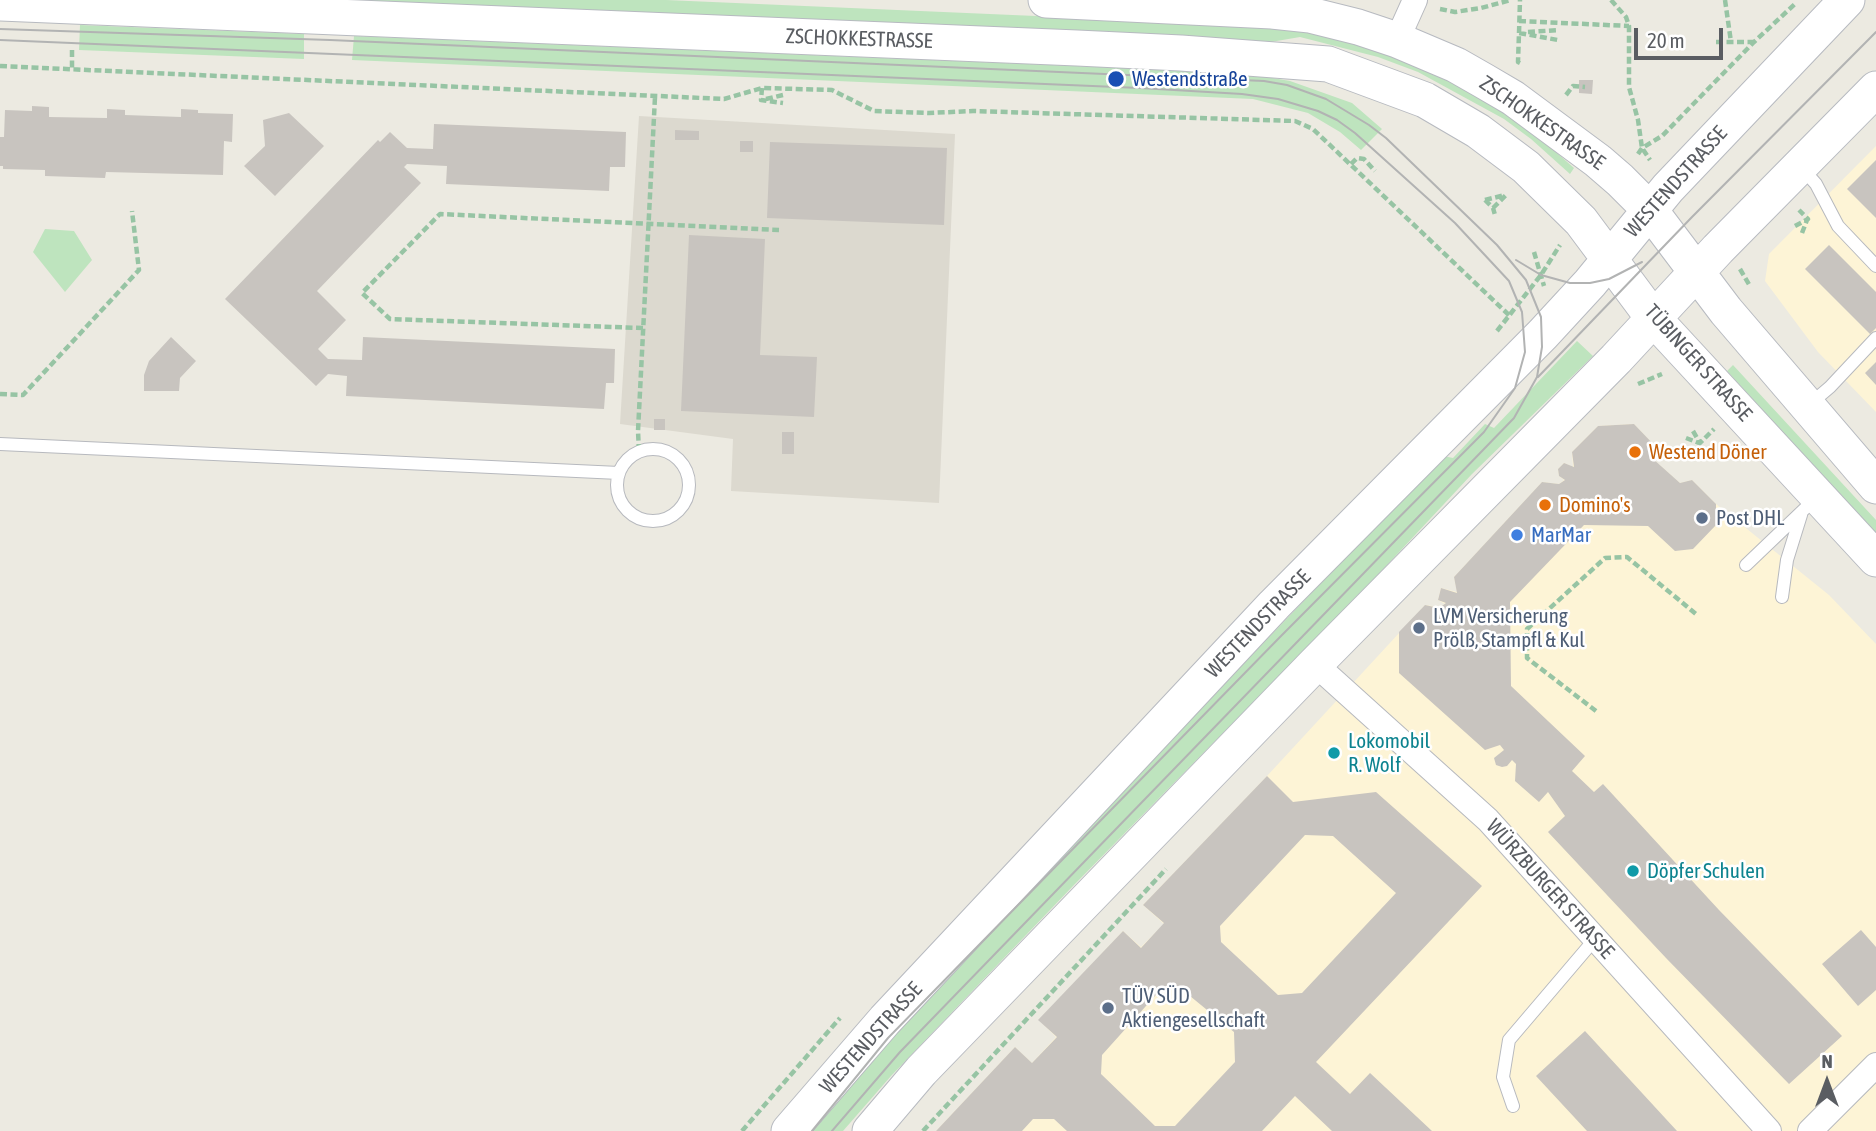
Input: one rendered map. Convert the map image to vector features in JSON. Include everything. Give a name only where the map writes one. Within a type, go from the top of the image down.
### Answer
[{"type":"main road","name":"ZSCHOKKESTRASSE","points":[[1046,0],[1272,10],[1310,15],[1397,40],[1456,65],[1513,98],[1620,180],[1649,209],[1689,260]]},
{"type":"main road","name":"WESTENDSTRASSE","points":[[789,1131],[885,1020],[1227,654],[1543,334],[1590,283],[1649,209],[1847,0]]},
{"type":"main road","name":"ZSCHOKKESTRASSE","points":[[0,3],[1077,48],[1328,64],[1425,100],[1507,151],[1581,221],[1644,305]]},
{"type":"main road","points":[[870,1131],[921,1071],[1315,664],[1644,305],[1689,260],[1801,166],[1876,89]]},
{"type":"main road","points":[[1689,260],[1726,311],[1876,486]]},
{"type":"main road","name":"TÜBINGER STRASSE","points":[[1644,305],[1810,504],[1876,559]]},
{"type":"street","points":[[1397,40],[1425,4]]},
{"type":"street","name":"WÜRZBURGER STRASSE","points":[[1315,664],[1488,820],[1769,1131]]},
{"type":"street","points":[[1810,1131],[1876,1065]]},
{"type":"lane","points":[[1801,166],[1816,184],[1838,226],[1876,266]]},
{"type":"lane","points":[[1807,406],[1830,387],[1876,338]]},
{"type":"lane","points":[[0,444],[619,473]]},
{"type":"lane","points":[[665,450],[677,457],[690,479],[690,493],[684,505],[663,520],[650,522],[637,518],[626,511],[619,499],[619,473],[623,464],[639,452],[665,450]]},
{"type":"lane","points":[[1746,565],[1810,504]]},
{"type":"lane","points":[[1782,597],[1787,560],[1810,504]]},
{"type":"lane","points":[[1513,1106],[1503,1077],[1509,1040],[1595,939]]},
{"type":"path","points":[[1425,4],[1455,12],[1511,0]]},
{"type":"path","points":[[1520,0],[1518,62],[1522,64]]},
{"type":"path","points":[[1611,0],[1626,17],[1629,26],[1627,74],[1642,148],[1662,136],[1799,0]]},
{"type":"path","points":[[1725,0],[1731,42]]},
{"type":"path","points":[[1519,21],[1629,26]]},
{"type":"path","points":[[1519,33],[1559,30]]},
{"type":"path","points":[[1519,33],[1558,40]]},
{"type":"path","points":[[1716,42],[1754,42]]},
{"type":"path","points":[[72,50],[72,70]]},
{"type":"path","points":[[0,66],[724,100],[762,88],[832,90],[874,111],[973,111],[1295,121],[1313,129],[1510,316],[1559,246],[1553,240]]},
{"type":"path","points":[[1570,98],[1566,95],[1573,86],[1585,87]]},
{"type":"path","points":[[761,100],[762,88]]},
{"type":"path","points":[[761,100],[783,94]]},
{"type":"path","points":[[639,452],[654,96]]},
{"type":"path","points":[[761,100],[783,103]]},
{"type":"path","points":[[1351,164],[1357,158],[1364,159],[1375,171]]},
{"type":"path","points":[[1506,195],[1514,203]]},
{"type":"path","points":[[1493,208],[1506,195]]},
{"type":"path","points":[[1495,215],[1493,208],[1485,200],[1506,195]]},
{"type":"path","points":[[1793,204],[1808,219]]},
{"type":"path","points":[[1493,208],[1502,208]]},
{"type":"path","points":[[0,394],[23,395],[139,271],[132,211]]},
{"type":"path","points":[[643,328],[390,319],[362,293],[440,214],[779,230]]},
{"type":"path","points":[[1795,226],[1808,219]]},
{"type":"path","points":[[1802,233],[1808,219]]},
{"type":"path","points":[[1534,252],[1546,290]]},
{"type":"path","points":[[1744,272],[1750,286]]},
{"type":"path","points":[[1700,443],[1719,424]]},
{"type":"path","points":[[1693,430],[1700,443]]},
{"type":"path","points":[[1686,438],[1700,443]]},
{"type":"path","points":[[1595,711],[1527,658],[1527,629],[1605,558],[1628,557],[1696,614]]},
{"type":"shaded area","points":[[639,116],[955,134],[939,503],[731,491],[733,439],[620,424]]},
{"type":"shaded area","points":[[1876,146],[1876,412],[1818,352],[1765,281],[1769,254]]},
{"type":"shaded area","points":[[1634,424],[1659,450],[1653,459],[1680,483],[1692,480],[1716,504],[1829,595],[1876,644],[1876,1131],[936,1131],[1015,1047],[1032,1063],[1056,1037],[1039,1020],[1123,931],[1141,947],[1164,924],[1143,905],[1425,605],[1439,607],[1445,604],[1438,600],[1441,588],[1457,592],[1454,577],[1542,482],[1559,484],[1564,480],[1559,476],[1558,469],[1564,463],[1573,467],[1572,452],[1598,426]]},
{"type":"green space","points":[[262,0],[666,0],[1290,27],[1354,41],[1421,67],[1492,103],[1532,131],[1574,168],[1570,174],[1504,119],[1418,72],[1378,57],[1300,37],[1265,43]]},
{"type":"green space","points":[[80,25],[304,34],[304,59],[79,50]]},
{"type":"green space","points":[[354,36],[1244,73],[1290,81],[1352,103],[1382,129],[1361,150],[1340,132],[1308,113],[1253,99],[352,60]]},
{"type":"green space","points":[[45,229],[74,231],[92,260],[65,292],[33,252]]},
{"type":"green space","points":[[1577,341],[1593,356],[1472,474],[1374,579],[1073,886],[891,1076],[843,1131],[805,1131],[1175,735],[1443,456],[1453,458],[1485,424],[1494,428]]},
{"type":"green space","points":[[1733,365],[1876,520],[1876,535],[1727,371]]},
{"type":"building","points":[[1579,80],[1593,80],[1592,94],[1579,93]]},
{"type":"building","points":[[32,106],[49,107],[49,117],[107,118],[107,109],[125,110],[125,115],[181,117],[181,109],[198,110],[198,113],[233,114],[232,142],[224,141],[223,175],[106,172],[105,178],[45,176],[45,170],[3,169],[3,166],[0,166],[0,137],[4,137],[5,110],[32,111]]},
{"type":"building","points":[[289,113],[324,146],[275,196],[244,166],[265,146],[263,120]]},
{"type":"building","points":[[434,124],[626,132],[625,167],[610,167],[609,191],[446,184],[447,166],[407,164],[404,167],[421,183],[317,291],[346,320],[318,349],[328,359],[362,360],[363,337],[615,349],[614,383],[606,383],[604,409],[346,396],[347,376],[328,374],[316,386],[225,299],[378,140],[380,142],[390,132],[407,148],[433,149]]},
{"type":"building","points":[[675,130],[699,131],[699,140],[675,140]]},
{"type":"building","points":[[740,141],[753,141],[753,152],[740,152]]},
{"type":"building","points":[[770,142],[947,148],[944,225],[767,218]]},
{"type":"building","points":[[1876,160],[1876,218],[1847,189]]},
{"type":"building","points":[[689,235],[765,239],[760,355],[817,357],[814,417],[681,411]]},
{"type":"building","points":[[1829,245],[1876,292],[1876,328],[1870,334],[1805,269]]},
{"type":"building","points":[[171,337],[196,361],[180,378],[179,391],[144,391],[144,375],[149,361]]},
{"type":"building","points":[[1876,362],[1876,385],[1865,373]]},
{"type":"building","points":[[654,419],[665,419],[665,430],[654,430]]},
{"type":"building","points":[[1634,424],[1659,450],[1652,458],[1680,483],[1692,480],[1716,504],[1716,525],[1693,549],[1675,551],[1648,526],[1584,525],[1510,602],[1511,686],[1585,756],[1572,771],[1594,792],[1603,784],[1719,910],[1842,1036],[1789,1084],[1548,832],[1565,816],[1548,792],[1539,802],[1515,781],[1516,764],[1512,760],[1507,766],[1496,765],[1494,758],[1504,750],[1500,745],[1485,750],[1399,673],[1399,632],[1425,605],[1439,608],[1446,603],[1438,600],[1441,588],[1457,593],[1454,577],[1542,482],[1559,484],[1565,480],[1559,476],[1558,469],[1564,463],[1574,467],[1572,452],[1598,426]]},
{"type":"building","points":[[782,432],[794,432],[794,454],[782,454]]},
{"type":"building","points":[[1267,776],[1293,802],[1376,792],[1482,886],[1316,1062],[1350,1094],[1370,1073],[1432,1131],[1332,1131],[1295,1096],[1262,1131],[1067,1131],[1054,1119],[1033,1119],[1022,1131],[936,1131],[1015,1047],[1032,1063],[1057,1037],[1038,1020],[1123,931],[1141,948],[1164,923],[1143,905]],"holes":[[[1305,835],[1333,836],[1396,893],[1302,993],[1278,995],[1221,942],[1220,926]],[[1163,987],[1179,987],[1234,1032],[1235,1062],[1175,1126],[1155,1126],[1101,1074],[1102,1055]]]},
{"type":"building","points":[[1861,930],[1876,947],[1876,990],[1858,1006],[1822,964]]},
{"type":"building","points":[[1585,1031],[1677,1131],[1587,1131],[1536,1076]]},
{"type":"tram line","points":[[0,29],[330,40],[1264,81],[1287,85],[1326,99],[1369,125],[1386,138],[1497,245],[1526,280],[1541,317],[1542,347],[1537,377],[1514,418],[900,1052],[832,1131]]},
{"type":"tram line","points":[[1538,377],[1876,32]]},
{"type":"tram line","points":[[0,40],[1140,88],[1242,94],[1278,99],[1318,111],[1355,133],[1455,223],[1509,281],[1522,312],[1525,352],[1515,388],[1484,432],[888,1038],[812,1131]]},
{"type":"tram line","points":[[1516,260],[1541,275],[1570,283],[1609,279],[1642,262]]},
{"type":"place","name":"Westendstraße","points":[[1116,79]]},
{"type":"place","name":"Westend Döner","points":[[1635,452]]},
{"type":"place","name":"Domino's","points":[[1545,505]]},
{"type":"place","name":"Post DHL","points":[[1702,518]]},
{"type":"place","name":"MarMar","points":[[1517,535]]},
{"type":"place","name":"LVM Versicherung Prölß, Stampfl & Kul","points":[[1419,628]]},
{"type":"place","name":"Lokomobil R. Wolf","points":[[1334,753]]},
{"type":"place","name":"Döpfer Schulen","points":[[1633,871]]},
{"type":"place","name":"TÜV SÜD Aktiengesellschaft","points":[[1108,1008]]}]
